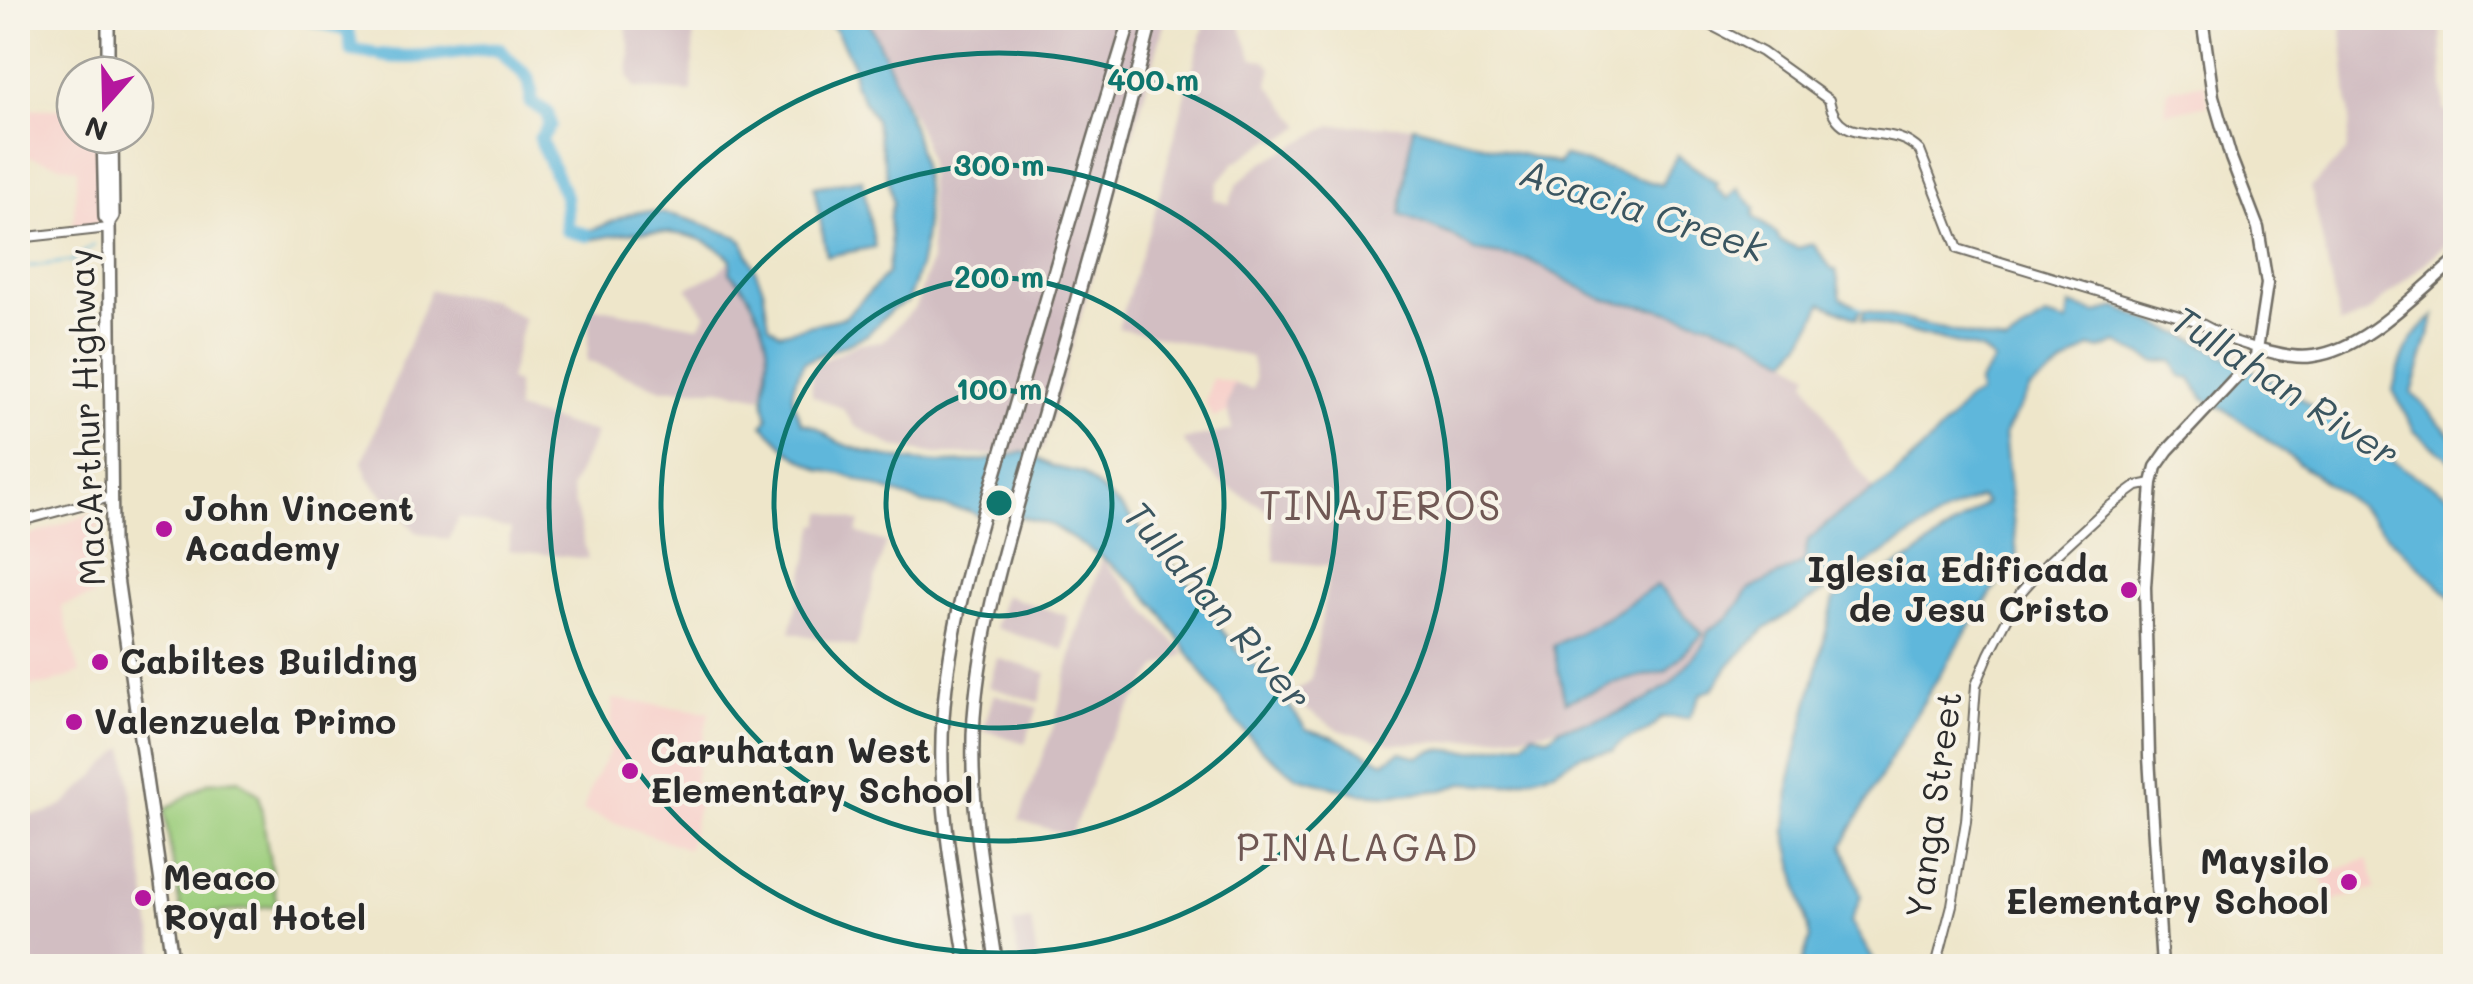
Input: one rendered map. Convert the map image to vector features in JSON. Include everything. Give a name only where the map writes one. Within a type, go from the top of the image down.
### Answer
[{"type":"highway","points":[[108,18],[108,55]]},
{"type":"highway","points":[[967,966],[952,878],[943,774],[942,722],[956,618],[981,519],[1131,18]]},
{"type":"highway","points":[[997,966],[973,772],[974,722],[984,640],[1152,18]]},
{"type":"highway","name":"MacArthur Highway","points":[[104,155],[115,571],[173,966]]},
{"type":"highway","name":"MacArthur Highway","points":[[109,225],[113,216],[112,155]]},
{"type":"main road","points":[[2162,966],[2149,757],[2145,586],[2152,483],[2168,450],[2248,366],[2259,349],[2266,267],[2258,228],[2213,96],[2202,18]]},
{"type":"main road","points":[[2259,349],[2298,357],[2340,350],[2372,330],[2456,260]]},
{"type":"street","points":[[1698,18],[1762,52],[1829,100],[1832,118],[1841,126],[1904,138],[1914,144],[1920,150],[1958,248],[2196,320],[2234,341],[2259,349]]},
{"type":"street","points":[[18,238],[109,225]]},
{"type":"street","name":"Yanga Street","points":[[1936,966],[1952,905],[1966,821],[1976,685],[1989,654],[2021,592],[2047,563],[2107,508],[2137,486],[2152,483]]},
{"type":"street","points":[[19,520],[111,497]]},
{"type":"shaded area","points":[[628,18],[694,18],[692,92],[635,88],[628,75]]},
{"type":"shaded area","points":[[867,18],[1166,18],[1043,448],[993,455],[936,454],[894,447],[855,426],[842,408],[812,396],[811,375],[816,364],[859,343],[882,342],[916,306],[931,260],[928,160],[923,139]]},
{"type":"shaded area","points":[[1206,18],[1237,18],[1253,59],[1264,60],[1272,68],[1268,84],[1302,126],[1234,163],[1219,181],[1214,199],[1229,204],[1237,184],[1260,164],[1332,125],[1413,126],[1401,216],[1451,235],[1475,250],[1527,259],[1659,309],[1744,335],[1788,359],[1809,373],[1806,381],[1843,447],[1873,489],[1808,540],[1804,562],[1749,590],[1730,616],[1708,631],[1705,645],[1671,684],[1611,716],[1533,733],[1390,744],[1339,730],[1310,712],[1290,696],[1311,680],[1330,566],[1275,561],[1271,512],[1224,485],[1195,458],[1183,440],[1232,430],[1227,406],[1233,384],[1253,389],[1251,357],[1118,328],[1154,214]]},
{"type":"shaded area","points":[[2341,18],[2441,18],[2444,111],[2455,112],[2456,190],[2438,207],[2455,227],[2456,236],[2366,314],[2340,325],[2311,187],[2346,152],[2350,121]]},
{"type":"shaded area","points":[[2205,83],[2208,105],[2165,113],[2168,89]]},
{"type":"shaded area","points":[[18,108],[55,109],[55,155],[97,155],[98,225],[73,227],[77,169],[18,154]]},
{"type":"shaded area","points":[[731,259],[730,272],[740,281],[768,337],[762,397],[720,389],[662,389],[587,361],[590,306],[699,326],[706,315],[687,288],[717,273]]},
{"type":"shaded area","points":[[430,290],[494,301],[524,319],[509,380],[517,383],[516,410],[596,433],[571,488],[588,559],[508,550],[511,529],[458,518],[449,540],[416,532],[368,478],[363,461]]},
{"type":"shaded area","points":[[1212,378],[1238,384],[1231,411],[1213,418],[1205,403]]},
{"type":"shaded area","points":[[824,511],[860,522],[857,533],[886,542],[856,647],[790,632],[816,524],[820,525]]},
{"type":"shaded area","points":[[93,513],[99,528],[90,533],[94,596],[61,606],[80,673],[48,684],[18,687],[18,540]]},
{"type":"shaded area","points":[[1102,559],[1185,654],[1158,667],[1105,745],[1071,836],[1019,820],[1055,722],[1075,640]]},
{"type":"shaded area","points":[[1004,595],[1068,616],[1064,650],[995,628]]},
{"type":"shaded area","points":[[997,658],[1047,673],[1039,702],[989,687]]},
{"type":"shaded area","points":[[994,694],[1038,708],[1025,743],[983,730]]},
{"type":"shaded area","points":[[613,699],[709,712],[694,781],[702,789],[688,849],[583,811],[609,753]]},
{"type":"shaded area","points":[[125,747],[157,966],[37,966],[18,957],[18,817],[47,813],[64,805]]},
{"type":"shaded area","name":"Maysilo Elementary School","points":[[2368,859],[2376,889],[2331,901],[2321,875]]},
{"type":"shaded area","points":[[1031,920],[1038,966],[1019,966],[1013,923]]},
{"type":"green space","points":[[239,779],[259,795],[277,905],[182,918],[164,810],[209,782]]},
{"type":"water","points":[[819,18],[867,18],[911,122],[925,192],[926,228],[920,264],[907,302],[892,309],[867,335],[804,362],[792,393],[802,423],[843,444],[887,457],[956,463],[1024,452],[1054,467],[1082,473],[1123,509],[1193,588],[1247,662],[1256,665],[1306,729],[1333,737],[1384,762],[1401,752],[1418,757],[1441,750],[1466,752],[1524,742],[1533,733],[1549,737],[1560,728],[1611,716],[1645,701],[1671,683],[1704,645],[1708,631],[1730,616],[1749,590],[1804,562],[1808,540],[1892,478],[1968,399],[1979,394],[1978,383],[1994,361],[1981,350],[1862,320],[1864,310],[2006,344],[2045,317],[2068,323],[2070,305],[2096,313],[2118,308],[2195,340],[2285,388],[2455,498],[2455,601],[2358,506],[2203,398],[2191,379],[2181,377],[2173,361],[2156,362],[2117,343],[2100,350],[2090,347],[2030,389],[2004,434],[2017,556],[1926,698],[1843,845],[1861,896],[1851,922],[1877,966],[1801,966],[1810,938],[1786,832],[1790,779],[1834,599],[1913,557],[1986,503],[1980,497],[1948,512],[1765,629],[1730,664],[1713,689],[1701,694],[1689,718],[1661,717],[1648,730],[1612,751],[1583,754],[1553,771],[1505,785],[1466,783],[1443,790],[1389,795],[1359,793],[1297,777],[1263,751],[1233,718],[1158,608],[1136,584],[1051,525],[1006,513],[982,518],[970,511],[922,503],[821,470],[790,452],[763,425],[768,418],[765,334],[751,300],[730,272],[731,259],[720,250],[693,237],[665,232],[587,239],[567,235],[572,229],[597,228],[639,212],[689,220],[743,242],[763,288],[769,325],[780,333],[845,317],[887,274],[893,202],[875,120],[854,84],[853,64],[836,30]]},
{"type":"water","points":[[1413,126],[1558,164],[1563,156],[1661,185],[1677,155],[1717,183],[1715,187],[1728,199],[1738,188],[1755,208],[1754,217],[1777,234],[1780,241],[1798,248],[1813,244],[1836,270],[1841,298],[1860,309],[1857,318],[1822,303],[1805,338],[1788,359],[1744,335],[1713,324],[1602,299],[1527,259],[1475,251],[1451,235],[1401,215]]},
{"type":"water","points":[[862,179],[875,247],[827,256],[814,187]]},
{"type":"water","points":[[2435,316],[2412,393],[2455,440],[2455,464],[2415,432],[2393,390],[2407,349]]},
{"type":"water","points":[[1657,585],[1703,634],[1666,671],[1617,682],[1565,702],[1553,646]]},
{"type":"waterway","points":[[306,18],[348,30],[352,50],[372,53]]},
{"type":"waterway","points":[[382,55],[412,57],[500,49],[527,77],[531,103],[547,112],[550,125],[540,139],[565,196],[567,230],[587,235]]},
{"type":"waterway","points":[[18,268],[72,261],[94,245]]},
{"type":"waterway","name":"Acacia Creek","points":[[1848,305],[1861,309]]},
{"type":"place","name":"John Vincent Academy","points":[[164,529]]},
{"type":"place","name":"Iglesia Edificada de Jesu Cristo","points":[[2129,590]]},
{"type":"place","name":"Cabiltes Building","points":[[100,662]]},
{"type":"place","name":"Valenzuela Primo","points":[[74,722]]},
{"type":"place","name":"Caruhatan West Elementary School","points":[[630,771]]},
{"type":"place","name":"Maysilo Elementary School","points":[[2349,882]]},
{"type":"place","name":"Meaco Royal Hotel","points":[[143,898]]},
{"type":"district","name":"TINAJEROS","points":[[1381,506]]},
{"type":"district","name":"PINALAGAD","points":[[1358,848]]},
{"type":"water label","name":"Tullahan River","points":[[2285,387]]},
{"type":"water label","name":"Tullahan River","points":[[1217,606]]}]
